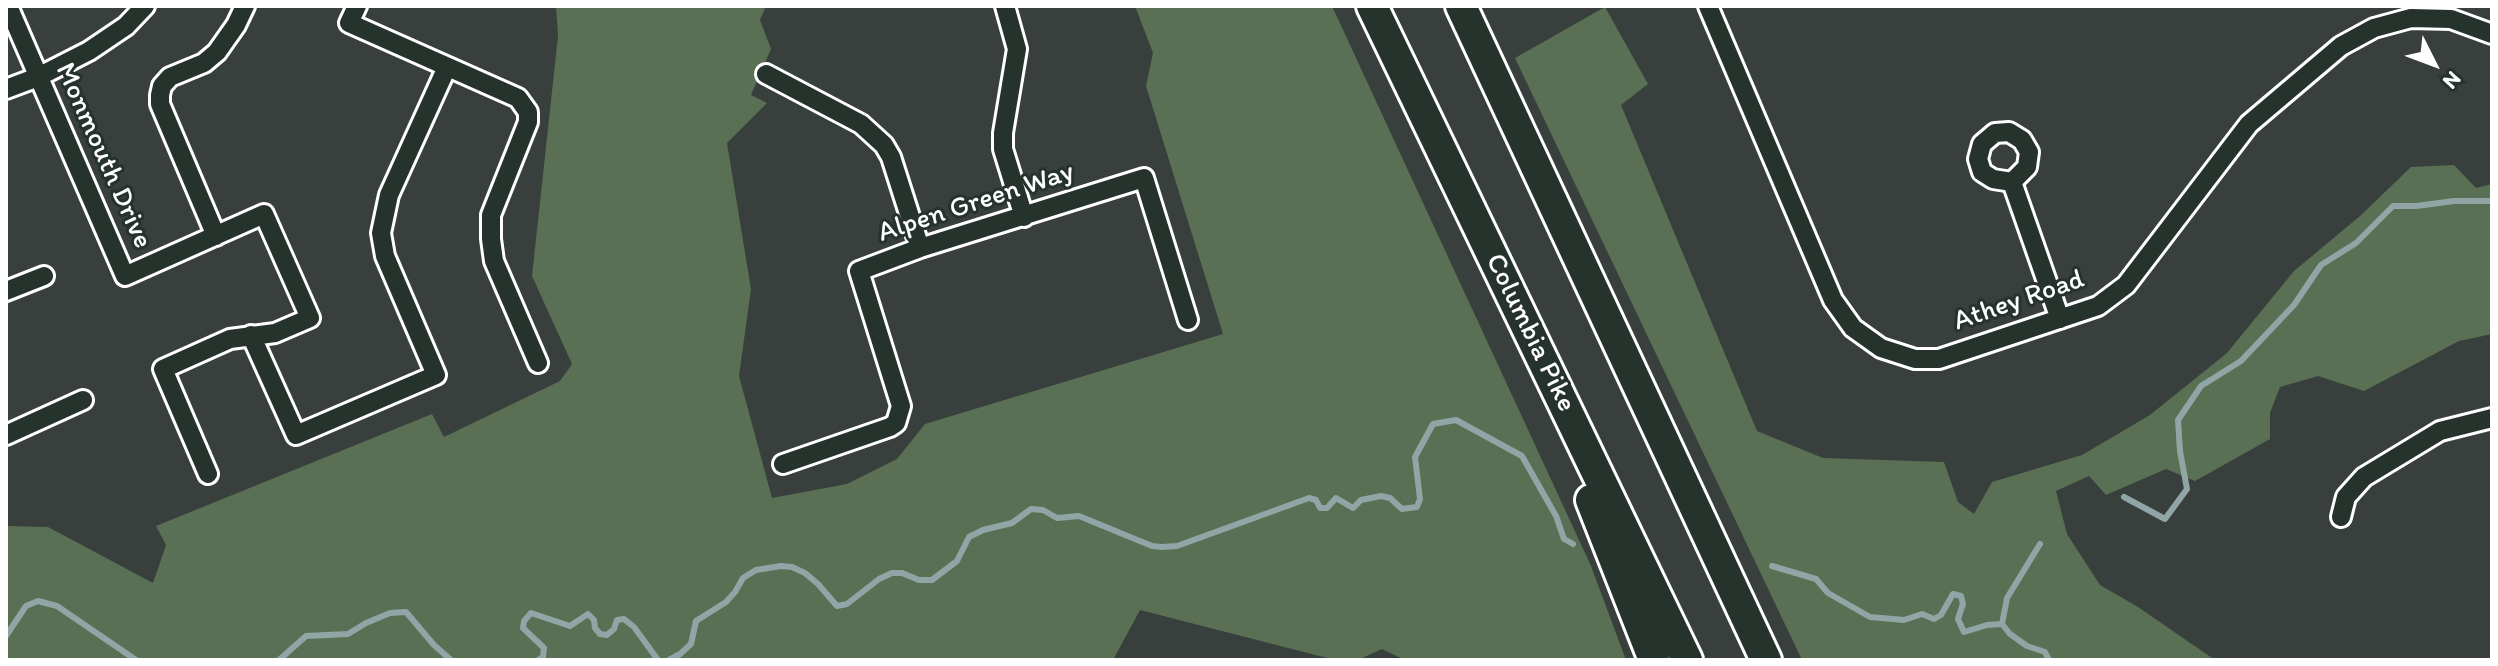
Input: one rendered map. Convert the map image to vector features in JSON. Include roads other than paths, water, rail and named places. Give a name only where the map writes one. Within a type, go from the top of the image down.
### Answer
[{"type":"highway","name":"Columbia Pike","points":[[1372,6],[1687,660]]},
{"type":"highway","points":[[1461,6],[1766,660]]},
{"type":"highway","points":[[1498,268],[1654,660]]},
{"type":"street","name":"Monmouth Drive","points":[[8,6],[125,276],[264,214],[310,318],[275,333],[230,339],[163,369],[208,474]]},
{"type":"street","points":[[6,89],[38,77],[89,51],[126,26],[145,6]]},
{"type":"street","points":[[216,236],[160,104],[160,95],[162,86],[170,77],[204,63],[217,52],[245,6]]},
{"type":"street","points":[[357,6],[349,23],[518,98],[528,112],[528,122],[491,215],[491,239],[494,261],[538,363]]},
{"type":"street","points":[[1005,6],[1017,49],[1003,149],[1024,217]]},
{"type":"street","name":"Athey Road","points":[[1708,6],[1833,300],[1853,328],[1881,348],[1915,359],[1939,359],[2098,306],[2126,285],[2249,124],[2341,46],[2374,28],[2411,18],[2451,19],[2492,34]]},
{"type":"street","points":[[251,335],[296,435],[436,375],[385,256],[381,233],[389,195],[447,67]]},
{"type":"street","points":[[766,74],[861,124],[884,145],[891,157],[920,248]]},
{"type":"street","name":"Alpen Green Way","points":[[783,464],[896,423],[901,406],[859,271],[920,248],[1144,178],[1188,320]]},
{"type":"street","points":[[2012,182],[2060,319]]},
{"type":"street","points":[[6,291],[44,276]]},
{"type":"street","points":[[6,435],[83,400]]},
{"type":"street","points":[[2341,517],[2346,497],[2364,477],[2440,431],[2492,418]]},
{"type":"waterway","points":[[2124,497],[2165,519],[2187,489],[2178,420],[2201,386],[2241,361],[2294,305],[2321,265],[2356,243],[2393,206],[2492,201]]},
{"type":"waterway","points":[[669,660],[691,644],[696,621],[726,602],[743,578],[756,570],[792,567],[818,584],[837,606],[847,604],[879,579],[892,573],[932,580],[957,561],[969,537],[1012,523],[1031,509],[1043,510],[1057,518],[1079,516],[1152,546],[1162,547],[1177,546],[1309,498],[1316,500],[1320,508],[1327,508],[1336,498],[1353,508],[1361,500],[1381,496],[1390,498],[1402,509],[1417,507],[1420,499],[1415,457],[1433,424],[1456,420],[1522,456],[1556,516],[1564,539],[1573,544]]},
{"type":"waterway","points":[[2002,624],[2007,598],[2040,544]]},
{"type":"waterway","points":[[1772,566],[1816,579],[1828,593],[1870,617],[1904,620],[1922,614],[1934,619],[1941,615],[1953,594],[1961,596],[1963,604],[1958,619],[1964,632],[2002,624],[2027,646],[2045,652],[2049,660]]},
{"type":"waterway","points":[[6,636],[26,606],[38,601],[57,606],[136,660]]},
{"type":"waterway","points":[[279,660],[306,636],[348,634],[390,613],[406,612],[451,660]]},
{"type":"waterway","points":[[538,660],[543,657],[544,648],[523,628],[524,621],[531,613],[570,626],[588,614],[600,634],[607,635],[614,629],[617,620],[624,619],[634,627],[658,660]]}]
